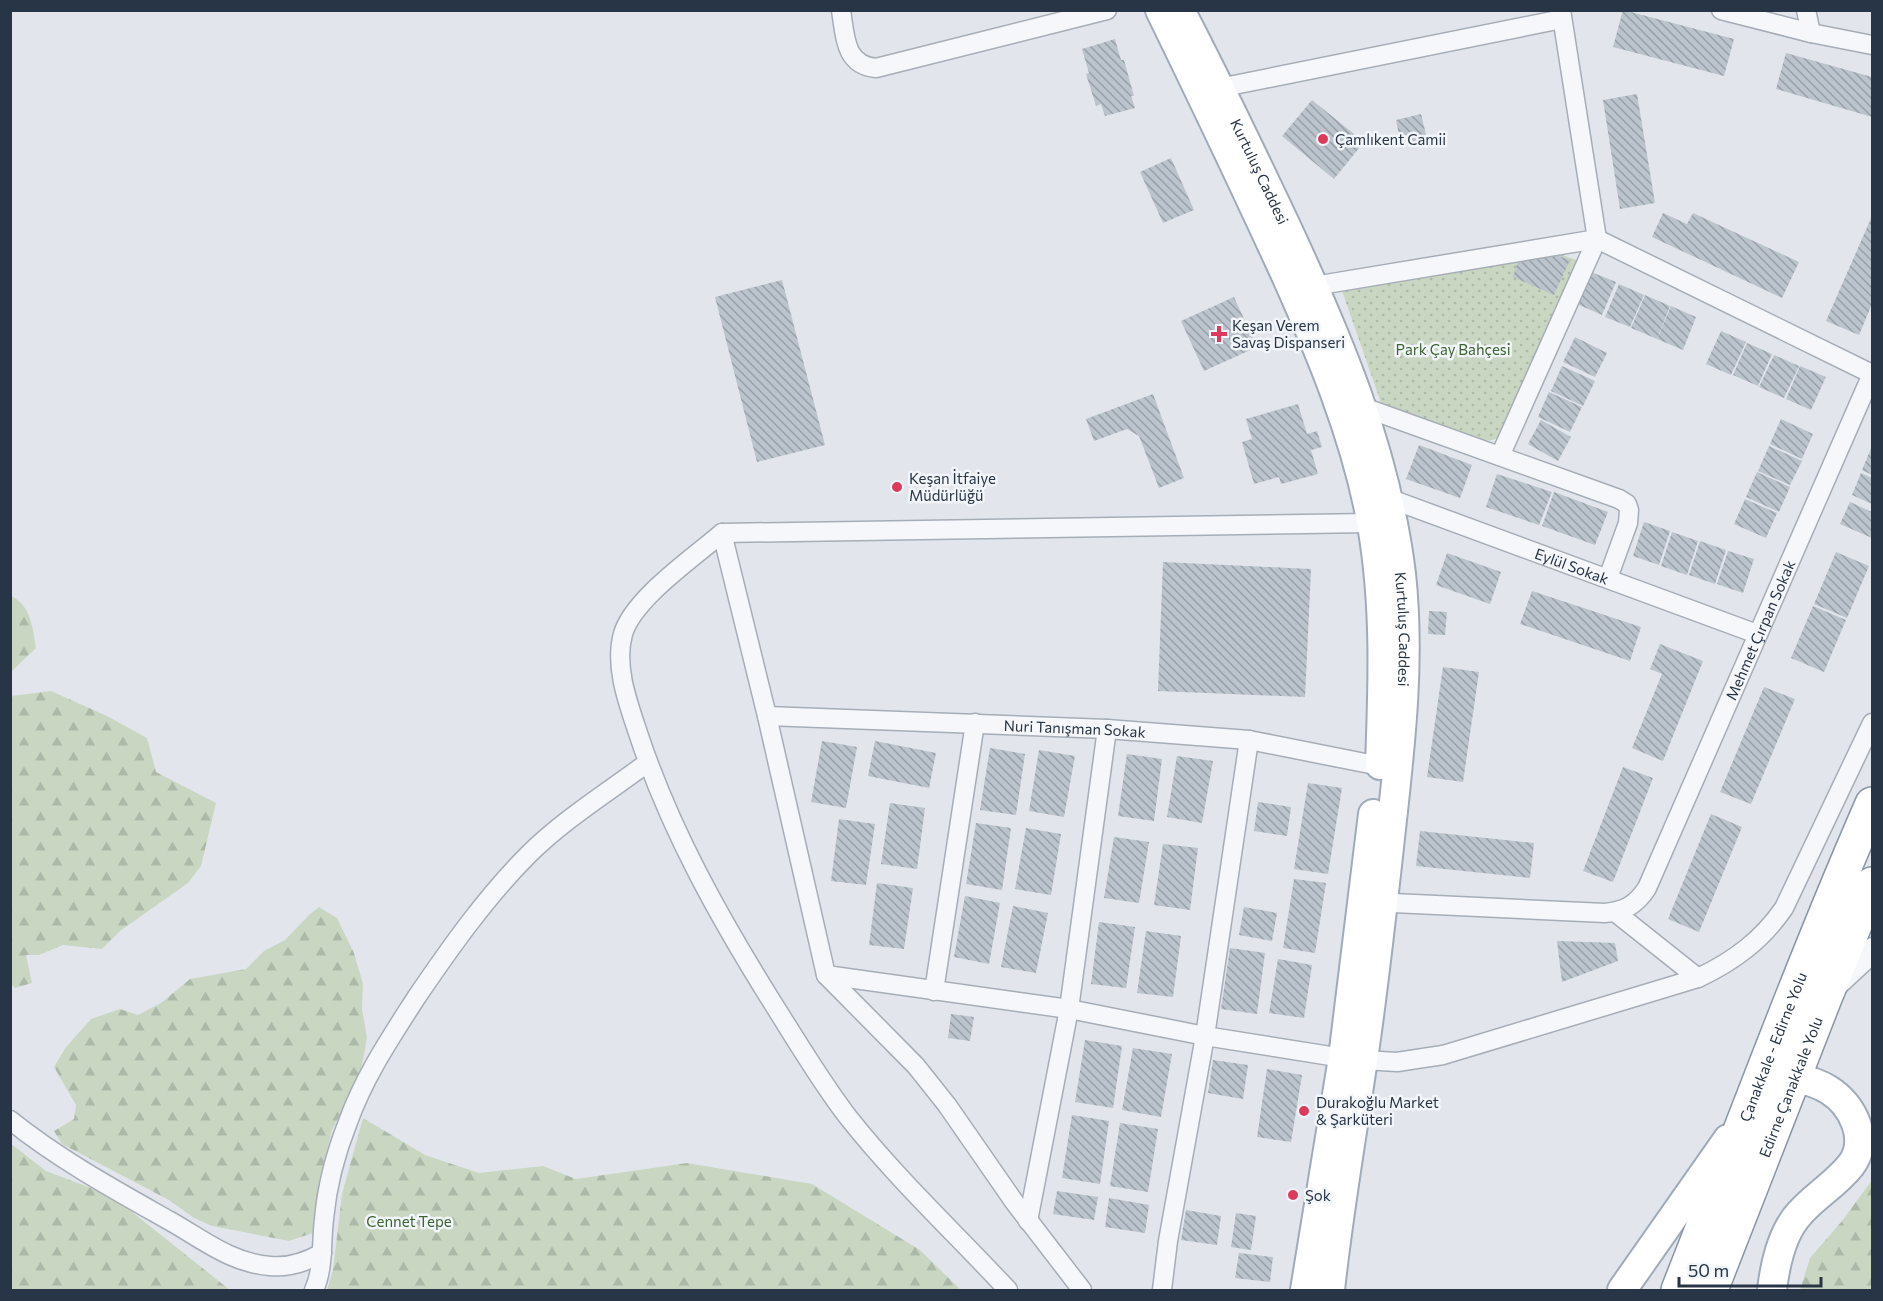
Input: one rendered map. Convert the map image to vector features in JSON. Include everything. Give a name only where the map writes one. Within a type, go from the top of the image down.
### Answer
[{"type":"highway","name":"Çanakkale - Edirne Yolu","points":[[1678,1290],[1826,911],[1872,804]]},
{"type":"highway","name":"Edirne Çanakkale Yolu","points":[[1711,1290],[1872,884]]},
{"type":"main road","name":"Kurtuluş Caddesi","points":[[1160,10],[1256,211],[1316,345],[1349,434],[1371,523],[1382,597],[1384,659],[1372,902]]},
{"type":"main road","name":"Kurtuluş Caddesi","points":[[1180,10],[1314,286],[1363,406],[1388,498],[1401,574],[1405,649],[1401,728],[1372,902],[1353,1059],[1330,1290]]},
{"type":"main road","name":"Kurtuluş Caddesi","points":[[1305,1290],[1353,1059]]},
{"type":"main road","points":[[1772,1290],[1774,1272],[1786,1235],[1799,1213],[1852,1164],[1860,1144],[1856,1122],[1846,1105],[1831,1091],[1816,1083],[1794,1077]]},
{"type":"main road","points":[[1622,1290],[1745,1115]]},
{"type":"street","points":[[841,10],[848,51],[857,62],[876,68],[1107,10]]},
{"type":"street","points":[[1721,10],[1811,33],[1872,45]]},
{"type":"street","points":[[1806,10],[1811,33]]},
{"type":"street","points":[[1219,88],[1517,18],[1562,15],[1597,239],[1500,456]]},
{"type":"street","points":[[1314,286],[1597,239],[1872,374]]},
{"type":"street","name":"Mehmet Çırpan Sokak","points":[[1616,912],[1629,908],[1640,899],[1647,888],[1872,374]]},
{"type":"street","points":[[1363,406],[1619,499],[1626,504],[1629,510],[1628,522],[1608,578]]},
{"type":"street","name":"Eylül Sokak","points":[[1388,498],[1757,634]]},
{"type":"street","points":[[1008,1290],[849,1118],[819,1077],[715,909],[686,851],[647,763],[631,712],[624,687],[620,653],[622,636],[629,618],[639,605],[722,533],[1371,523]]},
{"type":"street","points":[[722,533],[767,716],[826,975],[916,1066],[948,1105],[1028,1221],[1082,1290]]},
{"type":"street","name":"Nuri Tanışman Sokak","points":[[767,716],[1107,729],[1249,740],[1380,766]]},
{"type":"street","points":[[934,991],[975,723]]},
{"type":"street","points":[[826,975],[1070,1009],[1205,1036],[1353,1059],[1397,1062],[1443,1055],[1698,978],[1741,953],[1771,926],[1795,888],[1872,723]]},
{"type":"street","points":[[1028,1221],[1070,1009],[1107,729]]},
{"type":"street","points":[[1162,1290],[1168,1241],[1205,1036],[1249,740]]},
{"type":"street","points":[[314,1290],[320,1269],[324,1217],[332,1172],[348,1120],[382,1050],[492,893],[530,853],[563,825],[647,763]]},
{"type":"street","points":[[1372,902],[1616,912],[1698,978]]},
{"type":"street","points":[[1825,998],[1864,962],[1872,947]]},
{"type":"street","points":[[10,1120],[62,1158],[226,1254],[269,1266],[283,1266],[307,1262],[322,1252]]},
{"type":"green space","name":"Park Çay Bahçesi","points":[[1550,251],[1577,260],[1498,437],[1482,441],[1382,406],[1341,288]]},
{"type":"green space","points":[[11,596],[18,600],[27,611],[36,648],[11,672]]},
{"type":"green space","points":[[51,691],[107,716],[147,738],[156,772],[216,803],[201,866],[188,883],[120,931],[102,949],[63,945],[39,955],[26,955],[32,983],[15,988],[10,983],[11,696]]},
{"type":"green space","points":[[319,907],[337,918],[354,953],[363,984],[362,1009],[367,1038],[362,1065],[332,1130],[320,1177],[313,1233],[289,1241],[212,1226],[194,1218],[169,1200],[62,1144],[54,1131],[74,1119],[76,1105],[54,1067],[66,1047],[91,1019],[120,1009],[138,1015],[161,1003],[190,979],[246,969],[264,951],[285,940]]},
{"type":"green space","name":"Cennet Tepe","points":[[363,1118],[425,1155],[479,1173],[543,1166],[576,1179],[687,1163],[812,1184],[920,1250],[961,1290],[327,1290],[333,1270],[342,1194]]},
{"type":"green space","points":[[10,1143],[46,1171],[112,1196],[230,1290],[11,1290]]},
{"type":"green space","points":[[1872,1180],[1872,1290],[1800,1290],[1810,1258],[1842,1221]]},
{"type":"building","points":[[1623,10],[1734,39],[1724,76],[1613,47]]},
{"type":"building","points":[[1115,39],[1121,60],[1124,60],[1135,108],[1105,116],[1101,104],[1096,106],[1086,74],[1089,73],[1082,49]]},
{"type":"building","points":[[1786,53],[1872,77],[1872,117],[1776,89]]},
{"type":"building","points":[[1637,94],[1655,203],[1620,209],[1603,100]]},
{"type":"building","name":"Çamlıkent Camii","points":[[1312,100],[1364,142],[1334,179],[1282,136]]},
{"type":"building","points":[[1421,114],[1427,139],[1401,145],[1396,120]]},
{"type":"building","points":[[1171,158],[1194,210],[1163,223],[1140,172]]},
{"type":"building","points":[[1663,213],[1687,224],[1693,213],[1799,262],[1782,298],[1652,237]]},
{"type":"building","points":[[1872,216],[1872,304],[1859,335],[1826,321]]},
{"type":"building","points":[[1550,253],[1570,260],[1554,295],[1513,277],[1519,258]]},
{"type":"building","points":[[1591,272],[1616,282],[1602,315],[1577,304]]},
{"type":"building","points":[[782,280],[825,445],[757,462],[715,297]]},
{"type":"building","points":[[1619,284],[1644,295],[1630,327],[1605,317]]},
{"type":"building","points":[[1645,295],[1670,306],[1657,339],[1631,328]]},
{"type":"building","name":"Keşan Verem Savaş Dispanseri","points":[[1234,297],[1257,347],[1204,371],[1181,321]]},
{"type":"building","points":[[1671,306],[1696,317],[1683,350],[1657,339]]},
{"type":"building","points":[[1721,331],[1746,342],[1731,375],[1706,364]]},
{"type":"building","points":[[1575,337],[1607,353],[1595,377],[1563,362]]},
{"type":"building","points":[[1747,343],[1772,354],[1758,386],[1733,375]]},
{"type":"building","points":[[1774,355],[1799,366],[1784,398],[1759,387]]},
{"type":"building","points":[[1562,366],[1595,381],[1583,406],[1551,391]]},
{"type":"building","points":[[1800,366],[1826,377],[1811,410],[1786,399]]},
{"type":"building","points":[[1549,392],[1582,407],[1570,432],[1538,417]]},
{"type":"building","points":[[1153,394],[1184,478],[1159,488],[1139,436],[1127,429],[1094,441],[1086,419]]},
{"type":"building","points":[[1298,404],[1307,434],[1317,431],[1322,447],[1311,450],[1318,474],[1281,484],[1279,477],[1254,484],[1242,442],[1252,439],[1246,419]]},
{"type":"building","points":[[1781,419],[1813,434],[1802,459],[1770,444]]},
{"type":"building","points":[[1541,420],[1571,437],[1558,461],[1528,444]]},
{"type":"building","points":[[1419,445],[1472,465],[1460,498],[1406,479]]},
{"type":"building","points":[[1769,446],[1802,461],[1790,485],[1758,471]]},
{"type":"building","points":[[1872,446],[1872,475],[1862,470]]},
{"type":"building","points":[[1757,472],[1790,487],[1779,512],[1746,497]]},
{"type":"building","points":[[1861,473],[1872,478],[1872,504],[1852,495]]},
{"type":"building","points":[[1497,474],[1552,492],[1539,525],[1486,507]]},
{"type":"building","points":[[1554,492],[1608,512],[1595,545],[1542,526]]},
{"type":"building","points":[[1745,499],[1777,513],[1766,538],[1734,524]]},
{"type":"building","points":[[1850,502],[1872,512],[1872,538],[1840,524]]},
{"type":"building","points":[[1644,522],[1670,531],[1659,565],[1633,556]]},
{"type":"building","points":[[1672,532],[1698,541],[1687,575],[1661,566]]},
{"type":"building","points":[[1700,541],[1726,550],[1715,584],[1689,575]]},
{"type":"building","points":[[1728,551],[1754,559],[1743,593],[1717,584]]},
{"type":"building","points":[[1836,552],[1869,566],[1847,618],[1814,604]]},
{"type":"building","points":[[1447,553],[1501,572],[1490,604],[1436,585]]},
{"type":"building","points":[[1163,562],[1311,569],[1305,697],[1158,691]]},
{"type":"building","points":[[1532,591],[1641,627],[1630,661],[1520,624]]},
{"type":"building","points":[[1813,606],[1846,620],[1824,672],[1791,658]]},
{"type":"building","points":[[1429,611],[1447,612],[1445,635],[1428,634]]},
{"type":"building","points":[[1660,644],[1703,661],[1663,761],[1632,748],[1662,674],[1650,669]]},
{"type":"building","points":[[1443,667],[1479,672],[1463,782],[1427,777]]},
{"type":"building","points":[[1764,687],[1795,699],[1751,804],[1720,792]]},
{"type":"building","points":[[822,741],[857,747],[846,808],[811,802]]},
{"type":"building","points":[[875,741],[936,753],[929,788],[868,776]]},
{"type":"building","points":[[990,748],[1025,754],[1016,815],[980,810]]},
{"type":"building","points":[[1039,750],[1075,756],[1064,817],[1029,811]]},
{"type":"building","points":[[1127,754],[1162,759],[1154,821],[1118,816]]},
{"type":"building","points":[[1177,756],[1213,761],[1202,823],[1167,817]]},
{"type":"building","points":[[1623,767],[1653,778],[1613,882],[1583,871]]},
{"type":"building","points":[[1308,783],[1342,788],[1328,874],[1294,869]]},
{"type":"building","points":[[1258,802],[1291,807],[1287,836],[1254,831]]},
{"type":"building","points":[[890,803],[925,808],[917,869],[881,864]]},
{"type":"building","points":[[1711,814],[1742,827],[1699,932],[1668,919]]},
{"type":"building","points":[[839,819],[875,824],[866,885],[831,881]]},
{"type":"building","points":[[976,823],[1011,828],[1002,890],[966,884]]},
{"type":"building","points":[[1026,828],[1061,834],[1051,895],[1015,889]]},
{"type":"building","points":[[1420,831],[1534,843],[1530,878],[1416,866]]},
{"type":"building","points":[[1114,837],[1149,842],[1139,903],[1104,898]]},
{"type":"building","points":[[1163,844],[1198,848],[1190,910],[1154,905]]},
{"type":"building","points":[[1294,879],[1326,883],[1315,953],[1283,948]]},
{"type":"building","points":[[877,883],[913,888],[904,949],[869,945]]},
{"type":"building","points":[[965,896],[1000,903],[989,964],[954,957]]},
{"type":"building","points":[[1013,906],[1048,913],[1036,973],[1001,967]]},
{"type":"building","points":[[1244,907],[1277,913],[1272,941],[1239,935]]},
{"type":"building","points":[[1099,922],[1135,927],[1126,988],[1091,984]]},
{"type":"building","points":[[1146,931],[1181,936],[1173,997],[1137,993]]},
{"type":"building","points":[[1557,941],[1615,943],[1618,961],[1562,982]]},
{"type":"building","points":[[1230,948],[1265,953],[1257,1014],[1221,1009]]},
{"type":"building","points":[[1278,959],[1312,965],[1304,1018],[1269,1013]]},
{"type":"building","points":[[951,1014],[974,1017],[970,1041],[948,1038]]},
{"type":"building","points":[[1085,1040],[1122,1046],[1113,1108],[1075,1102]]},
{"type":"building","points":[[1133,1048],[1172,1054],[1161,1117],[1122,1110]]},
{"type":"building","points":[[1213,1060],[1248,1065],[1243,1099],[1208,1093]]},
{"type":"building","points":[[1267,1069],[1302,1075],[1291,1142],[1257,1137]]},
{"type":"building","points":[[1072,1115],[1109,1121],[1100,1184],[1062,1178]]},
{"type":"building","points":[[1120,1123],[1158,1129],[1148,1192],[1110,1186]]},
{"type":"building","points":[[1057,1191],[1098,1197],[1094,1220],[1053,1214]]},
{"type":"building","points":[[1109,1198],[1149,1205],[1145,1233],[1105,1227]]},
{"type":"building","points":[[1186,1210],[1221,1216],[1217,1245],[1181,1240]]},
{"type":"building","points":[[1236,1213],[1256,1216],[1251,1250],[1231,1247]]},
{"type":"building","points":[[1239,1253],[1273,1257],[1270,1282],[1235,1278]]},
{"type":"place","name":"Çamlıkent Camii","points":[[1323,139]]},
{"type":"place","name":"Keşan Verem Savaş Dispanseri","points":[[1219,334]]},
{"type":"place","name":"Keşan İtfaiye Müdürlüğü","points":[[897,487]]},
{"type":"place","name":"Durakoğlu Market & Şarküteri","points":[[1304,1111]]},
{"type":"place","name":"Şok","points":[[1293,1195]]}]
